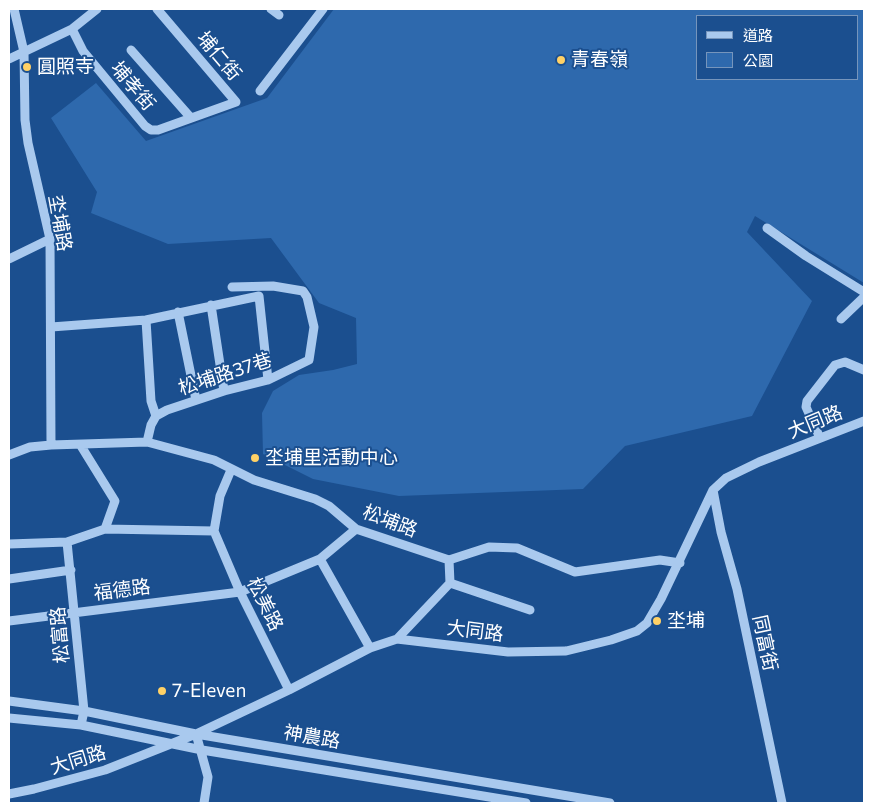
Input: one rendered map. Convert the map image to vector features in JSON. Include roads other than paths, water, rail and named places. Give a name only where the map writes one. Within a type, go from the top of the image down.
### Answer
[{"type":"street","name":"坔埔路","points":[[14,9],[24,52],[25,120],[28,143],[50,239],[51,445]]},
{"type":"street","points":[[9,59],[72,29],[97,9]]},
{"type":"street","name":"埔仁街","points":[[157,9],[236,102],[191,118]]},
{"type":"street","points":[[260,91],[323,9]]},
{"type":"street","name":"埔孝街","points":[[72,29],[83,51],[145,126],[158,130],[191,118]]},
{"type":"street","points":[[131,50],[191,118]]},
{"type":"street","points":[[767,228],[806,256],[864,292]]},
{"type":"street","points":[[9,259],[50,239]]},
{"type":"street","name":"松埔路37巷","points":[[156,416],[224,391],[268,380],[309,360],[314,327],[307,297],[303,291],[273,286],[232,287]]},
{"type":"street","points":[[51,327],[146,320],[259,296],[268,380]]},
{"type":"street","points":[[841,319],[864,297]]},
{"type":"street","points":[[211,305],[224,391]]},
{"type":"street","points":[[178,312],[196,400]]},
{"type":"street","points":[[146,320],[151,401],[156,416],[151,425],[147,442]]},
{"type":"street","points":[[820,438],[806,407],[807,401],[835,365],[845,362],[864,370]]},
{"type":"street","name":"大同路","points":[[9,794],[105,770],[196,734],[289,690],[370,648],[397,639],[508,652],[566,651],[611,640],[637,631],[647,623],[680,562],[713,490],[726,478],[759,462],[864,421]]},
{"type":"street","name":"松埔路","points":[[9,455],[30,447],[51,445],[80,446],[147,442],[214,460],[231,470],[322,502],[356,529],[449,560]]},
{"type":"street","points":[[80,446],[115,501],[105,529]]},
{"type":"street","points":[[9,544],[67,542],[105,529],[214,531],[220,496],[231,470]]},
{"type":"street","name":"同富街","points":[[713,490],[720,532],[737,590],[782,803]]},
{"type":"street","name":"福德路","points":[[9,621],[240,592],[320,559],[356,529]]},
{"type":"street","name":"松美路","points":[[214,531],[240,592],[289,690]]},
{"type":"street","name":"松富路","points":[[67,542],[84,711],[81,725]]},
{"type":"street","points":[[397,639],[450,583],[449,560],[490,547],[517,548],[575,572],[660,560],[680,562]]},
{"type":"street","points":[[320,559],[370,648]]},
{"type":"street","points":[[9,579],[71,570]]},
{"type":"street","points":[[450,583],[530,610]]},
{"type":"street","name":"神農路","points":[[9,701],[84,711],[196,734],[610,803]]},
{"type":"street","name":"神農路","points":[[9,718],[81,725],[202,750],[526,803]]},
{"type":"street","points":[[196,734],[208,777],[204,803]]},
{"type":"place","name":"青春嶺","points":[[561,60]]},
{"type":"place","name":"圓照寺","points":[[27,67]]},
{"type":"place","name":"坔埔里活動中心","points":[[255,458]]},
{"type":"place","name":"坔埔","points":[[657,621]]},
{"type":"place","name":"7-Eleven","points":[[162,691]]}]
